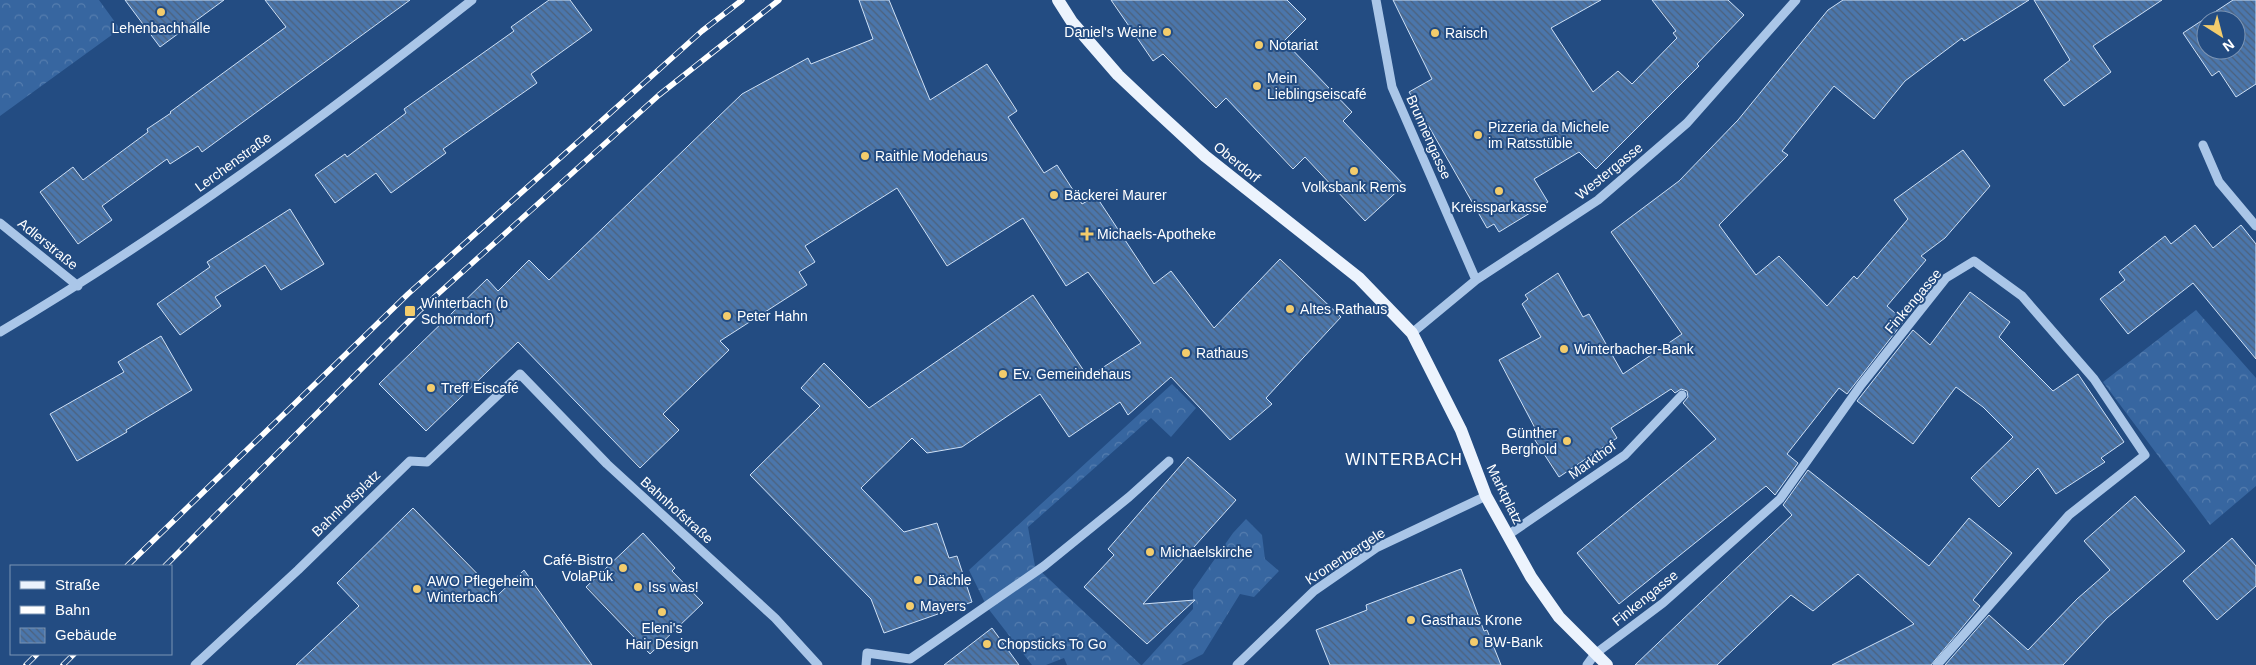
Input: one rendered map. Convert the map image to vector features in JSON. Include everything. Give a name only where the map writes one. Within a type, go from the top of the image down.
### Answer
[{"type":"main road","name":"Oberdorf","points":[[1058,0],[1072,22],[1118,75],[1154,109],[1205,156],[1359,278],[1412,333]]},
{"type":"main road","name":"Marktplatz","points":[[1412,333],[1462,430],[1486,496],[1531,577],[1559,617],[1607,665]]},
{"type":"street","name":"Lerchenstraße","points":[[0,332],[78,286],[170,225],[373,78],[472,0]]},
{"type":"street","name":"Brunnengasse","points":[[1376,0],[1392,87],[1476,280]]},
{"type":"street","name":"Westergasse","points":[[1412,333],[1476,280],[1598,200],[1672,136],[1686,123],[1793,1]]},
{"type":"street","points":[[2204,145],[2219,182],[2256,226]]},
{"type":"street","name":"Adlerstraße","points":[[0,223],[78,286]]},
{"type":"street","name":"Finkengasse","points":[[1595,654],[1663,603],[1780,499],[1861,385],[1946,278],[1974,261],[2022,296],[2094,379],[2145,456],[2069,515],[1937,665]]},
{"type":"street","name":"Bahnhofsplatz","points":[[195,665],[298,570],[410,461],[427,462],[520,374]]},
{"type":"street","name":"Bahnhofstraße","points":[[520,374],[607,464],[775,618],[818,665]]},
{"type":"street","name":"Markthof","points":[[1508,535],[1625,455],[1682,395]]},
{"type":"street","points":[[866,665],[867,653],[910,659],[1044,566],[1129,497],[1169,461]]},
{"type":"street","name":"Kronenbergele","points":[[1237,665],[1314,591],[1376,548],[1486,496]]},
{"type":"street","points":[[1587,665],[1595,654]]},
{"type":"green space","points":[[0,0],[99,0],[120,29],[0,116]]},
{"type":"green space","points":[[2196,310],[2256,378],[2256,486],[2210,525],[2103,382]]},
{"type":"green space","points":[[1172,384],[1196,408],[1171,437],[1151,418],[1028,527],[1035,566],[1141,665],[1067,665],[1064,658],[1046,665],[1032,665],[987,607],[969,570]]},
{"type":"green space","points":[[1246,519],[1262,535],[1265,559],[1279,571],[1254,597],[1240,594],[1203,654],[1181,665],[1142,665],[1193,609],[1193,590],[1233,533]]},
{"type":"building","name":"Lehenbachhalle","points":[[125,0],[224,0],[160,47]]},
{"type":"building","points":[[265,0],[410,0],[202,152],[198,146],[170,164],[167,159],[102,206],[112,220],[78,244],[40,192],[73,167],[83,180],[148,132],[147,129],[286,27]]},
{"type":"building","points":[[549,0],[570,0],[592,30],[531,74],[537,83],[443,149],[446,153],[391,193],[376,173],[335,203],[315,175],[345,154],[347,157],[406,113],[404,109],[514,31],[511,27]]},
{"type":"building","points":[[859,0],[889,0],[930,100],[987,64],[1017,111],[1008,117],[1044,173],[1057,165],[1082,204],[1096,196],[1154,284],[1171,271],[1214,328],[1280,259],[1341,317],[1266,398],[1272,404],[1230,440],[1171,377],[1128,415],[1120,402],[1069,437],[1040,394],[962,447],[927,453],[912,438],[861,488],[904,532],[937,523],[949,558],[957,556],[972,602],[884,633],[871,599],[750,475],[820,406],[801,388],[824,363],[869,408],[1033,295],[1088,377],[1141,343],[1088,272],[1066,286],[1023,218],[947,266],[897,188],[805,246],[815,262],[799,272],[807,285],[720,341],[729,350],[663,414],[679,430],[640,468],[518,342],[426,431],[379,384],[487,279],[498,291],[529,260],[549,280],[742,94],[808,58],[811,64],[873,39]]},
{"type":"building","points":[[1111,0],[1287,0],[1306,19],[1284,41],[1352,112],[1343,121],[1404,185],[1365,221],[1305,157],[1293,169],[1226,98],[1216,108],[1163,54],[1153,61]]},
{"type":"building","points":[[1393,0],[1601,0],[1551,28],[1593,92],[1618,71],[1632,84],[1677,38],[1673,33],[1676,31],[1652,0],[1728,0],[1744,15],[1697,64],[1699,66],[1596,169],[1579,152],[1534,179],[1548,202],[1499,232],[1494,224],[1487,228],[1409,92],[1432,79]]},
{"type":"building","points":[[1843,0],[2029,0],[1964,41],[1962,38],[1905,81],[1874,119],[1834,86],[1782,151],[1788,155],[1719,225],[1756,275],[1779,256],[1827,306],[1854,276],[1857,279],[1908,219],[1894,200],[1963,150],[1990,186],[1945,238],[1921,256],[1926,260],[1887,306],[1904,321],[1847,394],[1839,388],[1787,454],[1798,463],[1775,495],[1766,486],[1619,604],[1577,553],[1716,439],[1683,403],[1688,397],[1687,391],[1681,389],[1675,393],[1671,389],[1611,428],[1617,438],[1559,477],[1531,434],[1536,430],[1499,360],[1541,337],[1522,304],[1528,299],[1525,295],[1558,273],[1583,317],[1589,314],[1623,374],[1682,334],[1611,232],[1679,181],[1738,120],[1828,10]]},
{"type":"building","points":[[2034,0],[2162,0],[2093,46],[2111,72],[2064,106],[2044,80],[2070,60]]},
{"type":"building","points":[[2233,0],[2256,0],[2256,84],[2236,97],[2219,71],[2212,76],[2201,60],[2246,60],[2246,10],[2218,10]]},
{"type":"building","points":[[2196,24],[2196,52],[2183,33]]},
{"type":"building","points":[[290,209],[324,264],[281,290],[265,265],[215,297],[221,306],[180,335],[157,304],[210,267],[207,262]]},
{"type":"building","points":[[2195,225],[2213,248],[2241,225],[2256,244],[2256,359],[2193,283],[2128,334],[2100,299],[2125,280],[2119,272],[2165,236],[2171,244]]},
{"type":"building","points":[[1970,292],[2010,322],[1999,337],[2053,391],[2078,374],[2124,442],[2101,458],[2105,462],[2056,494],[2038,468],[1999,507],[1971,478],[2013,437],[1983,407],[1956,387],[1913,444],[1857,401],[1913,330],[1930,345]]},
{"type":"building","points":[[161,336],[192,390],[126,430],[127,432],[77,461],[50,414],[124,372],[118,362]]},
{"type":"building","name":"Michaelskirche","points":[[1188,457],[1236,500],[1143,604],[1195,600],[1147,644],[1084,587],[1114,555],[1108,549]]},
{"type":"building","points":[[1808,470],[1929,566],[1969,518],[2012,553],[1973,600],[1980,606],[1931,665],[1832,665],[1914,624],[1858,574],[1813,611],[1791,595],[1717,665],[1635,665],[1792,515],[1783,505]]},
{"type":"building","points":[[2135,496],[2185,551],[2107,618],[2063,665],[1945,665],[1989,615],[2028,650],[2077,599],[2110,570],[2084,541]]},
{"type":"building","name":"AWO Pflegeheim Winterbach","points":[[413,508],[498,595],[524,570],[592,665],[296,665],[359,606],[337,583]]},
{"type":"building","points":[[643,533],[675,568],[672,571],[703,603],[650,654],[586,587]]},
{"type":"building","points":[[2232,538],[2256,566],[2256,586],[2217,620],[2183,581]]},
{"type":"building","name":"Gasthaus Krone","points":[[1461,569],[1484,631],[1487,630],[1501,665],[1330,665],[1316,630],[1367,610],[1366,605]]},
{"type":"building","name":"Chopsticks To Go","points":[[992,628],[1019,665],[944,665]]},
{"type":"railway","points":[[128,565],[408,294],[702,31],[742,0]]},
{"type":"railway","points":[[166,565],[419,311],[659,95],[779,0]]},
{"type":"railway","points":[[26,665],[36,655]]},
{"type":"railway","points":[[63,665],[73,655]]},
{"type":"place","name":"Lehenbachhalle","points":[[161,12]]},
{"type":"place","name":"Daniel's Weine","points":[[1167,32]]},
{"type":"place","name":"Raisch","points":[[1435,33]]},
{"type":"place","name":"Notariat","points":[[1259,45]]},
{"type":"place","name":"Mein Lieblingseiscafé","points":[[1257,86]]},
{"type":"place","name":"Pizzeria da Michele im Ratsstüble","points":[[1478,135]]},
{"type":"place","name":"Raithle Modehaus","points":[[865,156]]},
{"type":"place","name":"Volksbank Rems","points":[[1354,171]]},
{"type":"place","name":"Kreissparkasse","points":[[1499,191]]},
{"type":"place","name":"Bäckerei Maurer","points":[[1054,195]]},
{"type":"place","name":"Michaels-Apotheke","points":[[1087,234]]},
{"type":"place","name":"Altes Rathaus","points":[[1290,309]]},
{"type":"place","name":"Winterbach (b Schorndorf)","points":[[410,311]]},
{"type":"place","name":"Peter Hahn","points":[[727,316]]},
{"type":"place","name":"Winterbacher-Bank","points":[[1564,349]]},
{"type":"place","name":"Rathaus","points":[[1186,353]]},
{"type":"place","name":"Ev. Gemeindehaus","points":[[1003,374]]},
{"type":"place","name":"Treff Eiscafé","points":[[431,388]]},
{"type":"place","name":"Günther Berghold","points":[[1567,441]]},
{"type":"place","name":"Michaelskirche","points":[[1150,552]]},
{"type":"place","name":"Café-Bistro VolaPük","points":[[623,568]]},
{"type":"place","name":"Dächle","points":[[918,580]]},
{"type":"place","name":"Iss was!","points":[[638,587]]},
{"type":"place","name":"AWO Pflegeheim Winterbach","points":[[417,589]]},
{"type":"place","name":"Mayers","points":[[910,606]]},
{"type":"place","name":"Eleni's Hair Design","points":[[662,612]]},
{"type":"place","name":"Gasthaus Krone","points":[[1411,620]]},
{"type":"place","name":"BW-Bank","points":[[1474,642]]},
{"type":"place","name":"Chopsticks To Go","points":[[987,644]]},
{"type":"district","name":"WINTERBACH","points":[[1404,459]]}]
